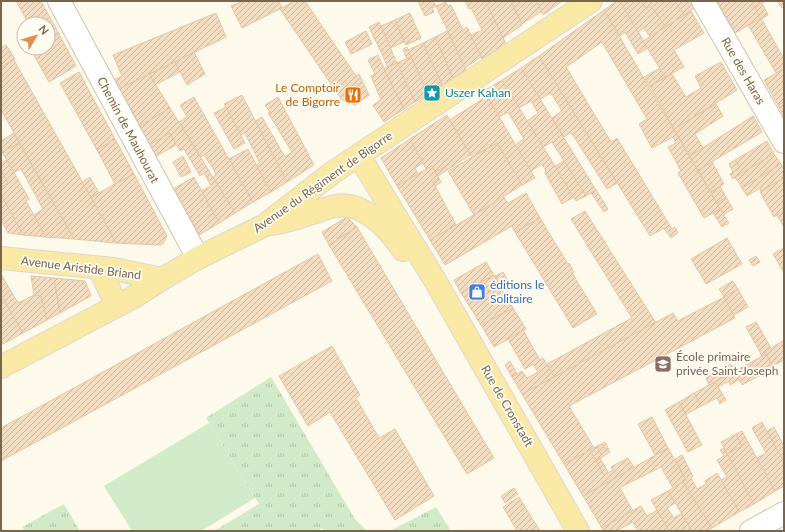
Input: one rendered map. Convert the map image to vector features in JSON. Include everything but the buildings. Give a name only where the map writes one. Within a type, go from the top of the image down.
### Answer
[{"type":"main road","name":"Avenue du Régiment de Bigorre","points":[[1,367],[117,306],[198,258],[265,225],[332,173],[591,1]]},
{"type":"main road","name":"Rue de Cronstadt","points":[[359,156],[436,282],[578,531]]},
{"type":"main road","points":[[265,225],[283,223],[332,206],[343,206],[362,210],[378,221],[393,235],[418,273],[436,282]]},
{"type":"main road","name":"Avenue Aristide Briand","points":[[1,258],[99,268],[162,279]]},
{"type":"main road","points":[[99,268],[117,306]]},
{"type":"street","name":"Chemin de Mauhourat","points":[[59,1],[198,258]]},
{"type":"street","name":"Rue des Haras","points":[[703,1],[784,142]]},
{"type":"street","points":[[751,531],[784,512]]},
{"type":"green space","points":[[271,377],[355,519],[367,531],[324,531],[322,528],[317,531],[214,531],[259,504],[206,418]]},
{"type":"green space","points":[[209,423],[255,498],[201,531],[132,531],[104,486]]},
{"type":"green space","points":[[64,504],[80,531],[25,531],[22,527]]},
{"type":"green space","points":[[436,507],[451,531],[390,531]]},
{"type":"place","name":"Uszer Kahan","points":[[432,93]]},
{"type":"place","name":"Le Comptoir de Bigorre","points":[[353,95]]},
{"type":"place","name":"éditions le Solitaire","points":[[477,292]]},
{"type":"place","name":"École primaire privée Saint-Joseph","points":[[663,364]]}]
